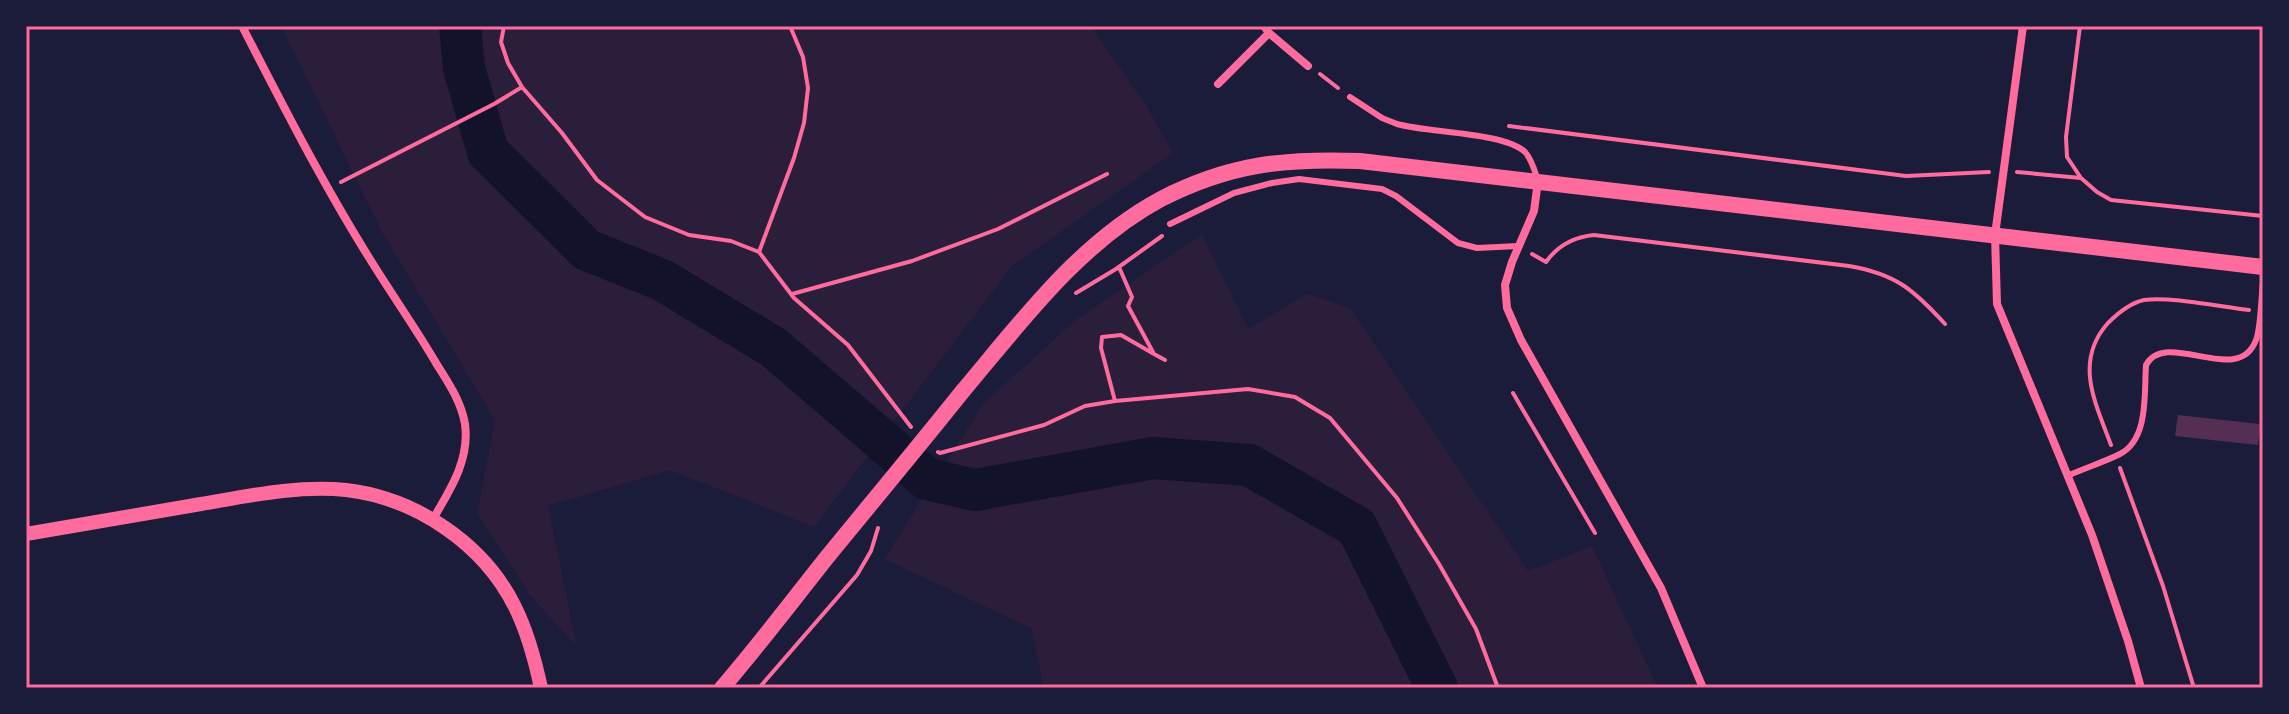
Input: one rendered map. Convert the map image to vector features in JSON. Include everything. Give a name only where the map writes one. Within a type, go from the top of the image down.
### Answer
[{"type":"main road","points":[[722,688],[888,482],[930,438],[1014,330],[1072,265],[1158,201],[1199,182],[1255,165],[1304,160],[1360,161],[2263,267]]},
{"type":"street","points":[[242,26],[328,189],[454,392],[463,414],[466,437],[462,462],[433,519]]},
{"type":"street","points":[[2023,26],[1995,235],[1997,304],[2092,535],[2141,688]]},
{"type":"street","points":[[1218,84],[1266,30],[1308,66]]},
{"type":"street","points":[[1538,181],[1534,211],[1505,285],[1505,300],[1511,319],[1661,588],[1703,688]]},
{"type":"street","points":[[26,534],[252,495],[349,490],[373,496],[433,519],[472,549],[489,568],[508,595],[529,640],[541,688]]},
{"type":"lane","points":[[1350,97],[1382,118],[1404,126],[1512,144],[1527,154],[1538,181]]},
{"type":"lane","points":[[1170,224],[1234,193],[1299,179],[1382,189],[1396,196],[1458,243],[1477,248],[1518,246]]},
{"type":"lane","points":[[2067,476],[2123,453],[2136,438],[2141,424],[2146,365],[2150,357],[2162,351],[2227,360],[2245,355],[2256,340],[2263,283]]},
{"type":"path","points":[[504,26],[501,42],[508,63],[522,87],[597,180],[645,217],[689,235],[731,241],[759,252],[792,294],[848,345],[912,427]]},
{"type":"path","points":[[759,252],[804,123],[808,88],[803,57],[790,26]]},
{"type":"path","points":[[2080,26],[2066,137],[2067,157],[2081,178],[2111,200],[2263,216]]},
{"type":"path","points":[[1308,66],[1350,97]]},
{"type":"path","points":[[328,189],[522,87]]},
{"type":"path","points":[[1502,125],[1906,176],[2003,171],[2081,178]]},
{"type":"path","points":[[792,294],[912,261],[998,229],[1107,174]]},
{"type":"path","points":[[1069,298],[1171,232],[1170,224]]},
{"type":"path","points":[[1518,246],[1546,262],[1564,244],[1594,235],[1866,269],[1898,281],[1918,295],[1945,324]]},
{"type":"path","points":[[1119,267],[1132,297],[1128,306],[1154,354]]},
{"type":"path","points":[[2194,688],[2163,586],[2093,395],[2089,375],[2092,352],[2096,340],[2111,320],[2129,305],[2142,300],[2260,311]]},
{"type":"path","points":[[1115,401],[1101,348],[1102,337],[1121,335],[1165,360]]},
{"type":"path","points":[[930,438],[940,453],[1044,425],[1085,406],[1140,397],[1248,389],[1295,397],[1330,418],[1397,498],[1476,629],[1498,688]]},
{"type":"path","points":[[1513,393],[1595,533]]},
{"type":"path","points":[[759,688],[857,575],[871,551],[880,523]]},
{"type":"shaded area","points":[[281,26],[1091,26],[1147,107],[1173,153],[1011,267],[814,527],[670,470],[548,506],[577,647],[529,594],[477,513],[495,420],[383,234]]},
{"type":"shaded area","points":[[1202,234],[1248,329],[1307,294],[1350,308],[1528,571],[1592,546],[1658,688],[1044,688],[1031,628],[884,559],[984,403],[1073,322]]},
{"type":"building","points":[[2178,415],[2260,424],[2258,445],[2175,436]]},
{"type":"waterway","points":[[460,26],[464,68],[488,152],[587,250],[662,280],[773,347],[927,479],[975,490],[1153,458],[1249,465],[1357,527],[1437,688]]}]
